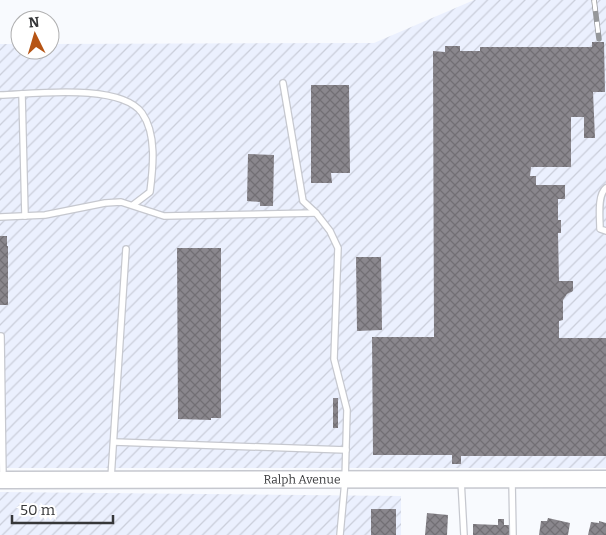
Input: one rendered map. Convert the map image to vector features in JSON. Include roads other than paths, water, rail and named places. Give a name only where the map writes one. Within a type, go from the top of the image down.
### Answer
[{"type":"street","name":"Ralph Avenue","points":[[1,480],[345,481],[606,478]]},
{"type":"lane","points":[[283,82],[302,201],[316,213],[330,231],[338,248],[334,359],[347,410],[345,481],[340,535]]},
{"type":"lane","points":[[0,95],[89,92],[116,96],[141,112],[148,125],[154,161],[150,192],[133,205]]},
{"type":"lane","points":[[22,94],[25,216]]},
{"type":"lane","points":[[606,188],[601,196],[600,220],[600,229],[606,230]]},
{"type":"lane","points":[[0,217],[45,215],[105,203],[122,202],[164,216],[316,213]]},
{"type":"lane","points":[[111,480],[126,249]]},
{"type":"lane","points":[[1,336],[1,480]]},
{"type":"lane","points":[[114,442],[346,450]]},
{"type":"lane","points":[[461,479],[464,535]]},
{"type":"lane","points":[[512,479],[513,535]]},
{"type":"railway","points":[[594,0],[599,39]]}]
